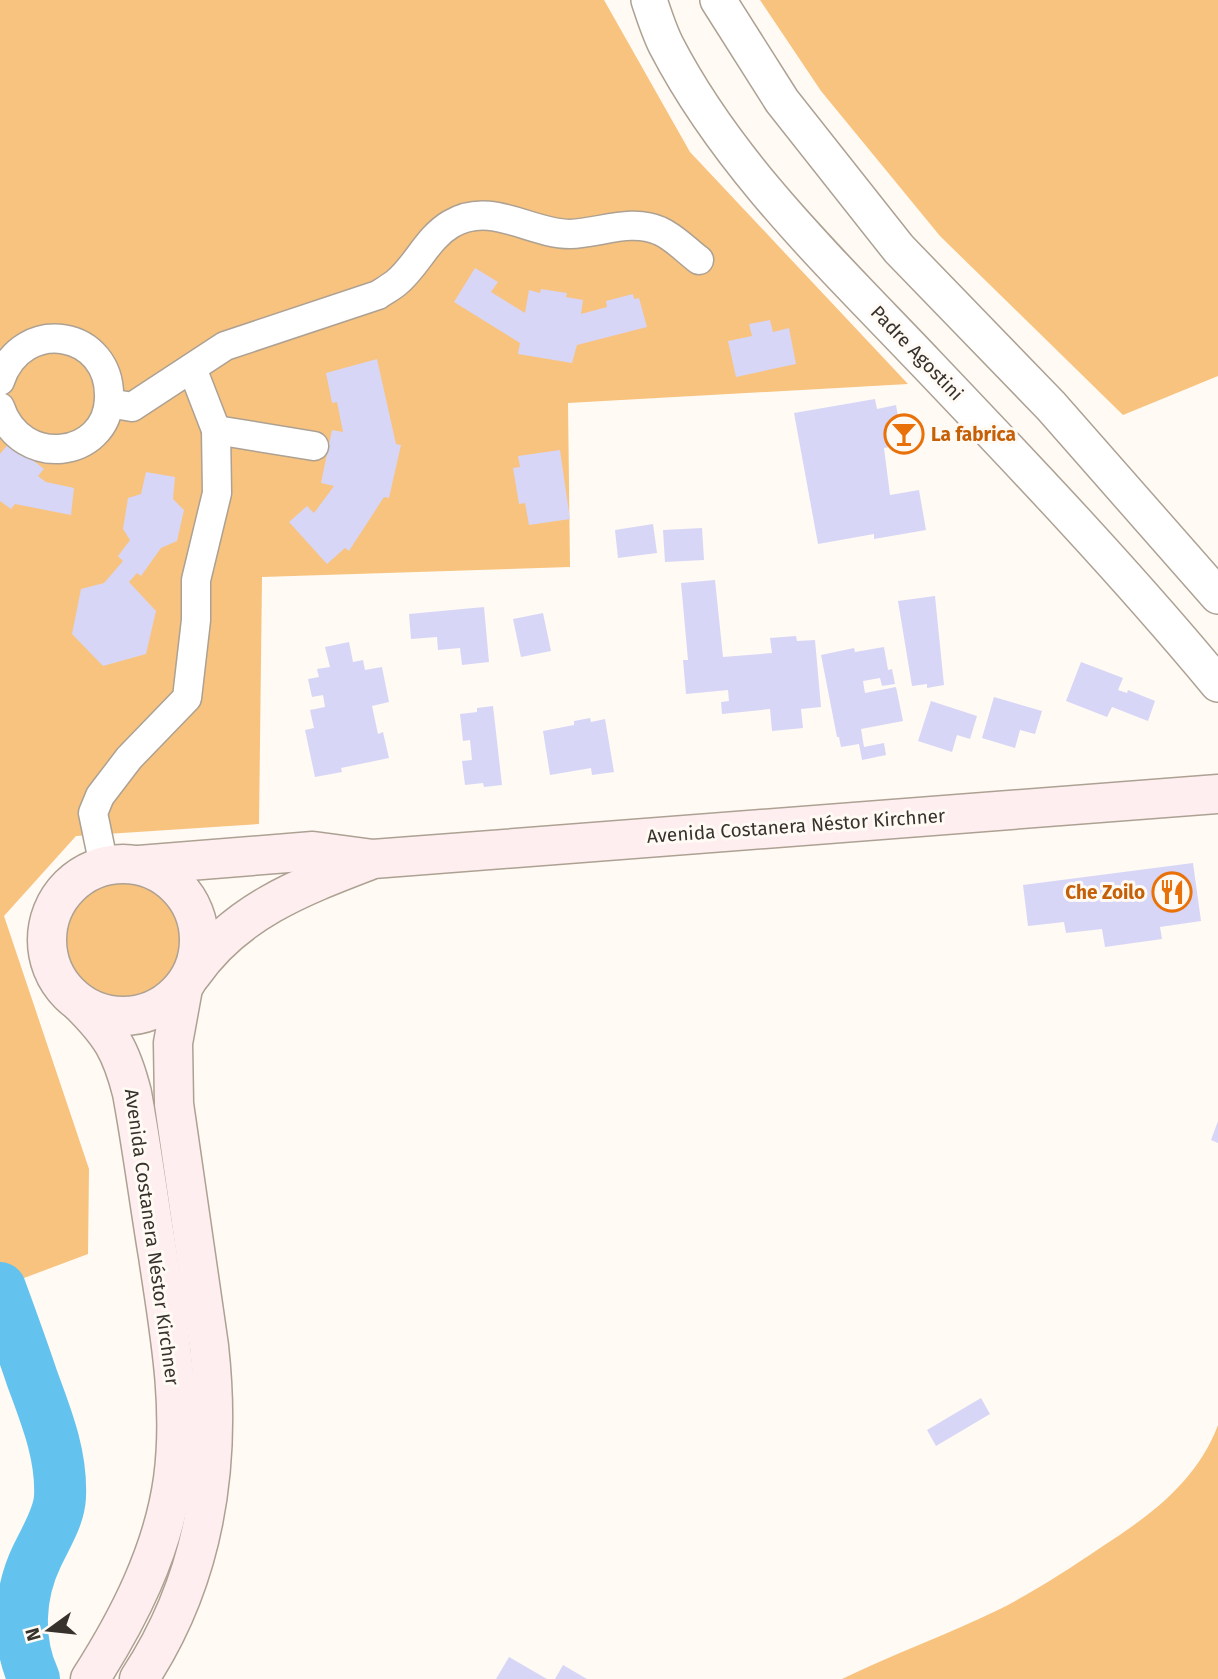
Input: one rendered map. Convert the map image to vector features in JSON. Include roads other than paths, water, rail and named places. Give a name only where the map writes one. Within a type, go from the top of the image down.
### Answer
[{"type":"main road","name":"Avenida Costanera Néstor Kirchner","points":[[90,1679],[130,1610],[156,1548],[173,1481],[176,1408],[169,1326],[127,1073],[112,1038],[62,984],[50,961],[48,926],[62,894],[74,882],[88,872],[121,865],[313,851],[373,859],[1218,794]]},
{"type":"main road","name":"Avenida Costanera Néstor Kirchner","points":[[80,1003],[94,1011],[126,1017],[158,1008],[172,1000],[217,943],[268,904],[306,885],[373,859]]},
{"type":"main road","name":"Avenida Costanera Néstor Kirchner","points":[[121,865],[167,877],[184,894],[195,914],[199,929],[200,945],[187,981],[173,1043],[174,1104],[213,1378],[214,1442],[208,1501],[195,1559],[176,1614],[139,1679]]},
{"type":"street","name":"Padre Agostini","points":[[649,0],[665,43],[690,85],[734,151],[759,182],[810,240],[1097,542],[1218,684]]},
{"type":"street","points":[[718,0],[782,101],[899,249],[1060,416],[1218,596]]},
{"type":"street","points":[[109,403],[132,407],[225,346],[378,295],[398,282],[433,237],[452,223],[483,215],[512,219],[537,228],[569,234],[638,225],[661,231],[699,260]]},
{"type":"street","points":[[0,381],[4,368],[15,354],[29,344],[46,338],[63,338],[80,344],[94,355],[104,369],[109,386],[109,403],[104,420],[93,434],[79,444],[62,449],[45,449],[28,443],[14,433],[4,419],[0,407]]},
{"type":"street","points":[[121,865],[93,813],[100,796],[129,758],[187,698],[196,580],[200,557],[209,535],[216,493],[216,430],[192,368]]},
{"type":"street","points":[[216,430],[314,446]]},
{"type":"waterway","points":[[0,1288],[48,1421],[60,1481],[57,1512],[31,1570],[23,1601],[24,1649],[34,1679]]},
{"type":"waterway","points":[[0,1613],[27,1580]]},
{"type":"place","name":"La fabrica","points":[[904,434]]},
{"type":"place","name":"Che Zoilo","points":[[1172,892]]}]
